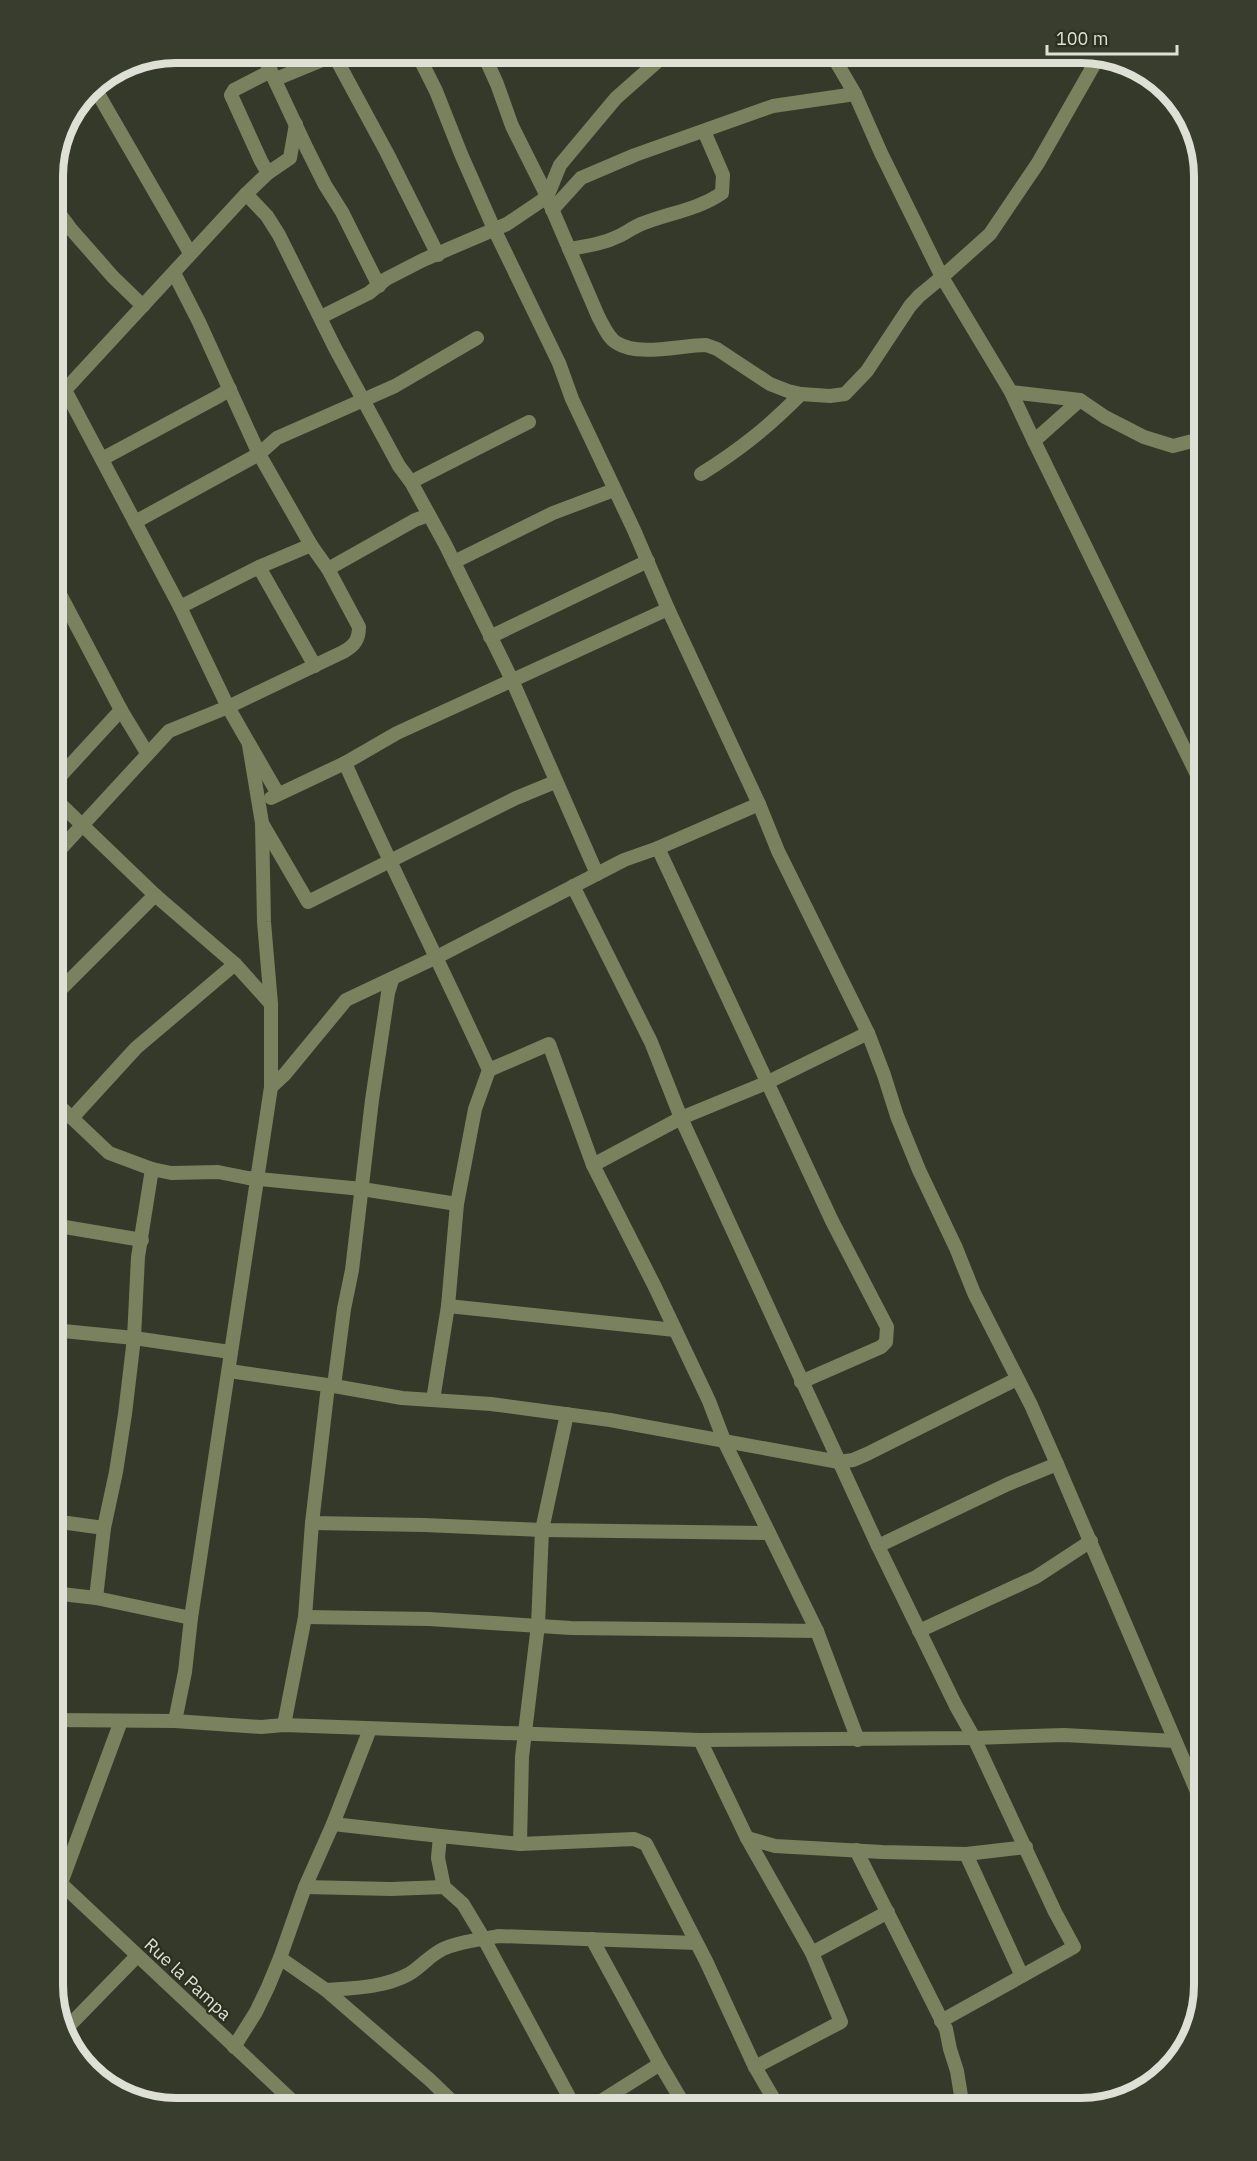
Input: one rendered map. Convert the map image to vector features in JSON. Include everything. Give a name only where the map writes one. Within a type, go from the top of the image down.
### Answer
[{"type":"street","points":[[268,63],[307,149],[379,286]]},
{"type":"street","points":[[268,173],[231,95],[234,90],[309,63]]},
{"type":"street","points":[[341,63],[438,255]]},
{"type":"street","points":[[422,63],[494,229],[559,363],[572,399],[759,804],[778,851],[868,1033],[919,1170],[956,1248],[974,1293],[1058,1464],[1194,1785]]},
{"type":"street","points":[[488,63],[514,132],[550,203],[598,316],[606,332],[616,343],[634,349],[706,345],[717,349],[770,384],[801,394],[830,396],[845,393],[867,371],[910,306],[990,234],[1038,163],[1095,64]]},
{"type":"street","points":[[550,203],[560,165],[616,98],[656,63]]},
{"type":"street","points":[[837,63],[855,94],[942,278],[1011,392],[1194,767]]},
{"type":"street","points":[[98,94],[190,253]]},
{"type":"street","points":[[321,317],[369,293],[386,279],[550,203],[581,178],[644,152],[773,106],[855,94]]},
{"type":"street","points":[[290,158],[296,124]]},
{"type":"street","points":[[569,249],[592,246],[641,224],[681,212],[722,193],[723,175],[704,131]]},
{"type":"street","points":[[278,794],[228,707],[180,607],[65,390],[246,194],[268,173],[307,149]]},
{"type":"street","points":[[246,194],[267,216],[273,226],[399,466],[411,482],[454,562],[512,680],[597,874]]},
{"type":"street","points":[[63,219],[143,306]]},
{"type":"street","points":[[63,846],[169,731],[228,707],[315,666],[350,648],[356,643],[359,635],[359,627],[328,569],[311,545],[259,454],[174,273]]},
{"type":"street","points":[[135,522],[259,454],[277,438],[395,386],[477,338]]},
{"type":"street","points":[[102,459],[230,389]]},
{"type":"street","points":[[1011,392],[1080,400],[1105,417],[1144,437],[1173,446],[1194,441]]},
{"type":"street","points":[[701,474],[744,446],[769,426],[801,394]]},
{"type":"street","points":[[1034,441],[1080,400]]},
{"type":"street","points":[[411,482],[529,422]]},
{"type":"street","points":[[454,562],[553,513],[614,490]]},
{"type":"street","points":[[328,569],[415,520],[429,515]]},
{"type":"street","points":[[180,607],[259,567],[311,545]]},
{"type":"street","points":[[490,638],[648,561]]},
{"type":"street","points":[[259,567],[315,666]]},
{"type":"street","points":[[63,600],[121,710],[147,753]]},
{"type":"street","points":[[260,803],[345,763],[397,733],[668,609]]},
{"type":"street","points":[[63,773],[121,710]]},
{"type":"street","points":[[175,1721],[185,1672],[230,1352],[271,1088],[271,1004],[264,922],[262,823],[249,745]]},
{"type":"street","points":[[345,763],[388,861],[437,957],[489,1070],[475,1108],[457,1204],[448,1306],[433,1400]]},
{"type":"street","points":[[262,823],[309,902],[516,798],[555,782]]},
{"type":"street","points":[[271,1088],[346,1000],[392,980],[624,860],[658,848],[759,804]]},
{"type":"street","points":[[63,806],[155,895],[235,964],[271,1004]]},
{"type":"street","points":[[658,848],[766,1083],[832,1221],[887,1327],[886,1342],[881,1347],[801,1382]]},
{"type":"street","points":[[573,886],[651,1042],[681,1118],[878,1546],[974,1738],[1055,1912],[1074,1947],[941,2021]]},
{"type":"street","points":[[63,987],[155,895]]},
{"type":"street","points":[[72,1118],[136,1048],[235,964]]},
{"type":"street","points":[[284,1725],[305,1617],[312,1523],[331,1386],[352,1270],[372,1100],[388,993],[392,980]]},
{"type":"street","points":[[593,1165],[681,1118],[766,1083],[868,1033]]},
{"type":"street","points":[[489,1070],[549,1044],[593,1165],[675,1330],[709,1401],[725,1443],[817,1632],[858,1740]]},
{"type":"street","points":[[63,1109],[110,1153],[152,1169],[171,1173],[218,1172],[362,1189],[457,1204]]},
{"type":"street","points":[[96,1598],[104,1528],[117,1472],[134,1338],[138,1257],[152,1169]]},
{"type":"street","points":[[63,1227],[142,1240]]},
{"type":"street","points":[[448,1306],[675,1330]]},
{"type":"street","points":[[63,1331],[134,1338],[230,1352]]},
{"type":"street","points":[[229,1371],[402,1398],[491,1404],[567,1413],[839,1462],[853,1460],[867,1454],[1017,1379]]},
{"type":"street","points":[[520,1844],[524,1734],[538,1625],[542,1530],[567,1413]]},
{"type":"street","points":[[878,1546],[1008,1484],[1058,1464]]},
{"type":"street","points":[[63,1522],[104,1528]]},
{"type":"street","points":[[312,1523],[542,1530],[769,1533]]},
{"type":"street","points":[[919,1631],[1036,1577],[1091,1541]]},
{"type":"street","points":[[63,1594],[96,1598],[191,1618]]},
{"type":"street","points":[[305,1617],[429,1619],[571,1628],[817,1632]]},
{"type":"street","points":[[63,1720],[175,1721],[261,1727],[284,1725],[700,1740],[858,1740],[1064,1735],[1175,1741]]},
{"type":"street","points":[[63,1864],[121,1721]]},
{"type":"street","points":[[234,2047],[260,2006],[305,1887],[333,1824],[370,1729]]},
{"type":"street","points":[[700,1740],[747,1838],[812,1953],[841,2022],[755,2067]]},
{"type":"street","points":[[333,1824],[520,1844],[634,1839],[646,1844],[755,2067],[773,2098]]},
{"type":"street","points":[[440,1836],[438,1858],[444,1887],[462,1904],[484,1939],[570,2098]]},
{"type":"street","points":[[747,1838],[775,1846],[966,1854],[1026,1847]]},
{"type":"street","points":[[856,1850],[946,2029],[961,2098]]},
{"type":"street","points":[[966,1854],[1022,1976]]},
{"type":"street","name":"Rue la Pampa","points":[[63,1885],[289,2098]]},
{"type":"street","points":[[305,1887],[391,1889],[444,1887]]},
{"type":"street","points":[[812,1953],[888,1912]]},
{"type":"street","points":[[326,1990],[359,1988],[392,1982],[444,1949],[468,1941],[498,1936],[696,1943]]},
{"type":"street","points":[[592,1939],[680,2098]]},
{"type":"street","points":[[70,2024],[136,1956]]},
{"type":"street","points":[[280,1958],[326,1990],[449,2098]]},
{"type":"street","points":[[606,2098],[660,2064]]}]
